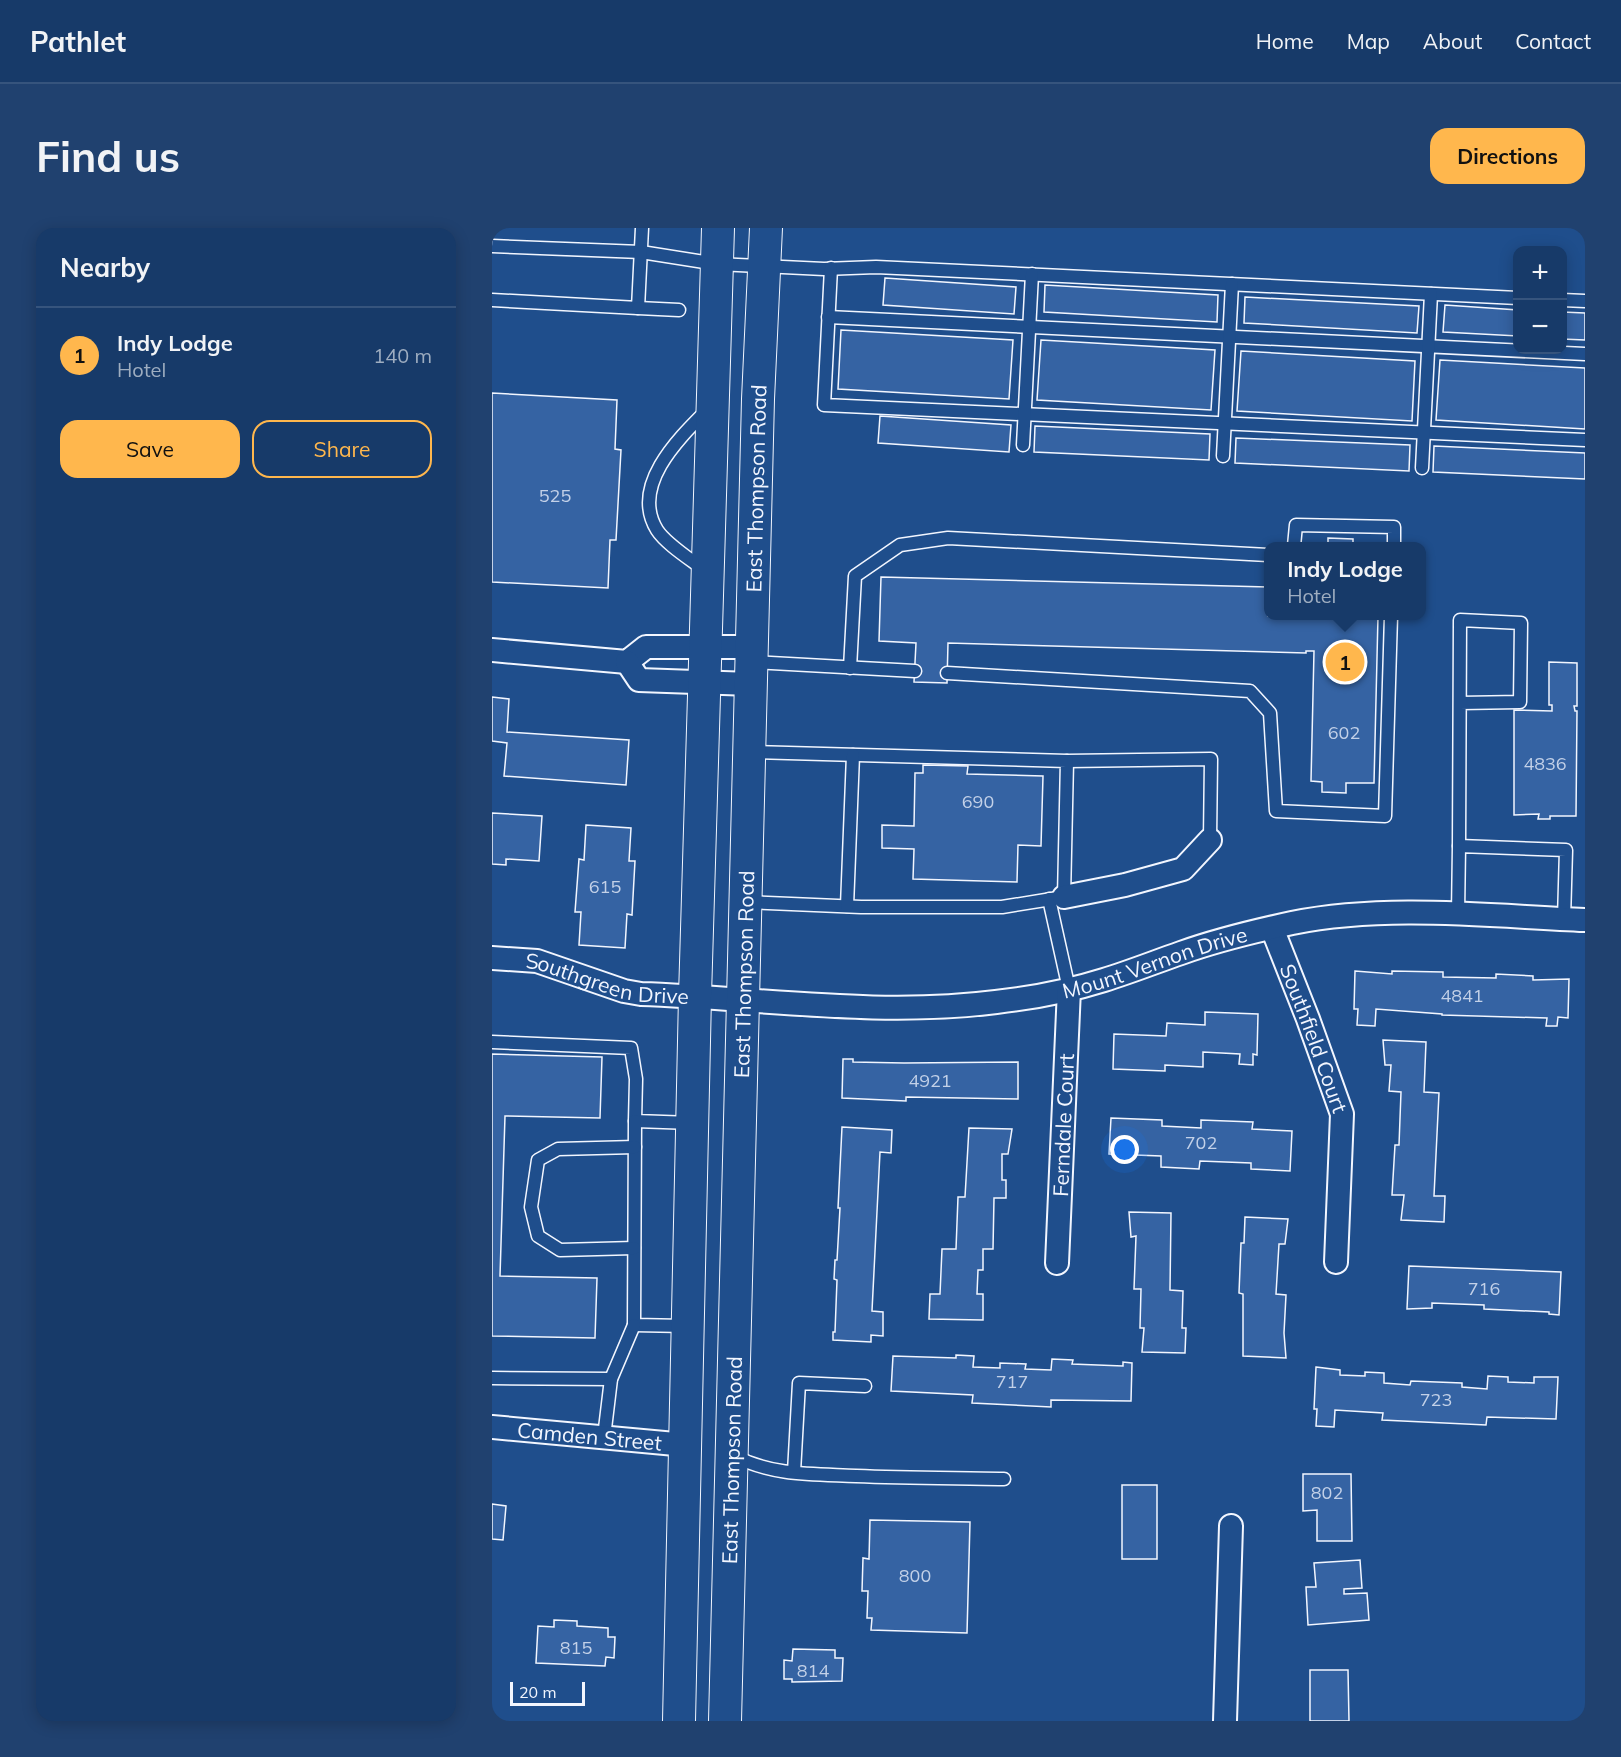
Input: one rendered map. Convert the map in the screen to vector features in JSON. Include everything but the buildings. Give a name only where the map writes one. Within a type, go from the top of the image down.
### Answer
[{"type":"main road","name":"East Thompson Road","points":[[718,228],[704,683],[721,999],[731,1454],[725,1721]]},
{"type":"main road","name":"East Thompson Road","points":[[679,1721],[693,1123],[746,902],[758,399],[766,228]]},
{"type":"main road","points":[[686,1445],[731,1454]]},
{"type":"street","points":[[492,650],[627,662],[646,647],[705,646],[752,664]]},
{"type":"street","points":[[627,662],[639,680],[704,683],[752,664]]},
{"type":"street","points":[[1056,898],[1125,885],[1183,869],[1210,840]]},
{"type":"street","name":"Mount Vernon Drive","points":[[721,999],[928,1008],[998,1002],[1104,980],[1205,945],[1295,923],[1366,914],[1402,913],[1575,919]]},
{"type":"street","name":"Southfield Court","points":[[1272,928],[1342,1113],[1336,1262]]},
{"type":"street","name":"Southgreen Drive","points":[[492,957],[537,961],[624,991],[721,999]]},
{"type":"street","name":"Ferndale Court","points":[[1058,1263],[1069,989]]},
{"type":"street","name":"Camden Street","points":[[492,1427],[686,1445]]},
{"type":"street","points":[[1224,1721],[1232,1526]]},
{"type":"lane","points":[[638,308],[642,228]]},
{"type":"lane","points":[[492,246],[641,252],[717,264],[831,268],[876,267],[1513,298]]},
{"type":"lane","points":[[831,268],[824,405],[1585,440]]},
{"type":"lane","points":[[1023,445],[1032,274]]},
{"type":"lane","points":[[1223,456],[1232,284]]},
{"type":"lane","points":[[1422,468],[1431,294]]},
{"type":"lane","points":[[492,300],[679,310]]},
{"type":"lane","points":[[1567,300],[1585,301]]},
{"type":"lane","points":[[828,317],[1585,354]]},
{"type":"lane","points":[[707,572],[658,532],[651,517],[650,495],[658,467],[678,439],[712,405]]},
{"type":"lane","points":[[1294,542],[1296,525],[1394,527],[1394,542]]},
{"type":"lane","points":[[850,668],[855,576],[900,545],[948,538],[1264,555]]},
{"type":"lane","points":[[947,674],[1250,691],[1270,713],[1276,811],[1385,816],[1391,620]]},
{"type":"lane","points":[[1458,914],[1460,620],[1521,623],[1520,702],[1460,703]]},
{"type":"lane","points":[[752,664],[915,671]]},
{"type":"lane","points":[[749,752],[1067,760],[1211,759],[1210,840]]},
{"type":"lane","points":[[847,906],[853,754]]},
{"type":"lane","points":[[1067,760],[1056,898],[1069,989]]},
{"type":"lane","points":[[1459,846],[1566,850],[1575,919]]},
{"type":"lane","points":[[746,902],[847,906],[1002,907],[1056,898]]},
{"type":"lane","points":[[492,1042],[631,1048],[636,1079],[634,1325],[611,1379],[604,1437]]},
{"type":"lane","points":[[635,1121],[693,1123]]},
{"type":"lane","points":[[634,1248],[560,1250],[538,1236],[531,1207],[538,1160],[558,1149],[635,1147]]},
{"type":"lane","points":[[634,1325],[688,1326]]},
{"type":"lane","points":[[492,1378],[611,1379]]},
{"type":"lane","points":[[794,1472],[799,1383],[865,1386]]},
{"type":"lane","points":[[731,1454],[751,1465],[794,1472],[1004,1479]]},
{"type":"place","name":"Indy Lodge","points":[[1345,662]]}]
